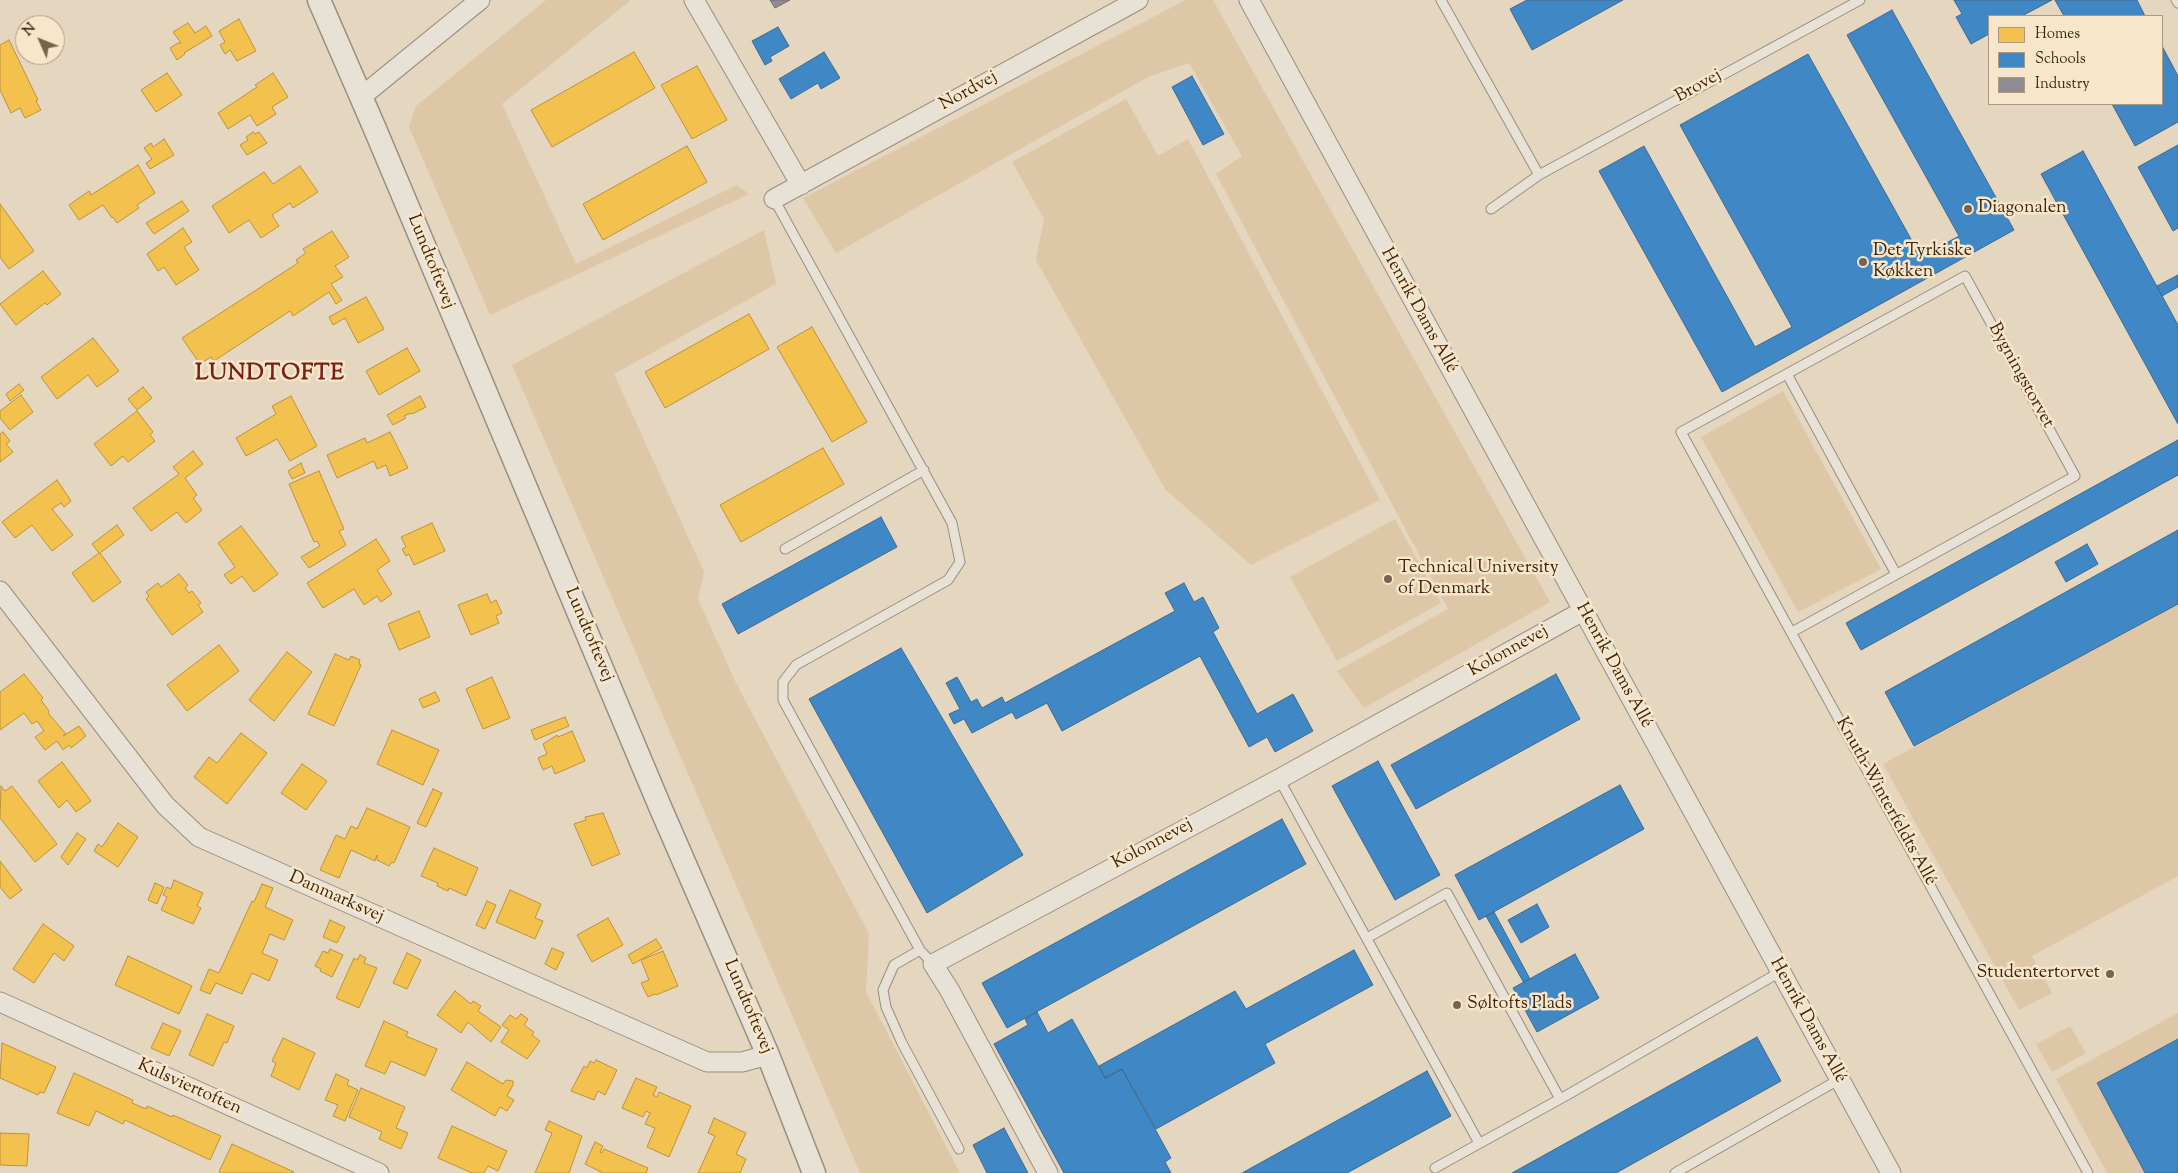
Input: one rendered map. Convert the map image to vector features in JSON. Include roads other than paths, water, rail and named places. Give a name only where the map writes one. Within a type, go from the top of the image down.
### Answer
[{"type":"street","name":"Lundtoftevej","points":[[318,0],[361,97],[661,809],[768,1055],[814,1173]]},
{"type":"street","points":[[361,97],[480,0]]},
{"type":"street","points":[[694,0],[800,185]]},
{"type":"street","name":"Nordvej","points":[[774,199],[1138,0]]},
{"type":"street","name":"Henrik Dams Allé","points":[[1249,0],[1891,1173]]},
{"type":"street","name":"Danmarksvej","points":[[0,591],[165,805],[199,837],[708,1062],[742,1062],[768,1055]]},
{"type":"street","name":"Kolonnevej","points":[[927,957],[1278,778],[1583,611]]},
{"type":"street","points":[[927,957],[950,991],[1048,1173]]},
{"type":"street","name":"Kulsviertoften","points":[[0,1002],[379,1173]]},
{"type":"lane","points":[[1441,0],[1539,175]]},
{"type":"lane","name":"Brovej","points":[[1491,209],[1539,175],[1860,0]]},
{"type":"lane","points":[[774,199],[952,522],[960,562],[948,580],[796,665],[783,682],[783,700],[927,957],[894,965],[884,990],[886,1007],[902,1043],[960,1149]]},
{"type":"lane","name":"Bygningstorvet","points":[[1681,432],[1965,276],[2075,476],[1792,632]]},
{"type":"lane","points":[[1787,374],[1896,574]]},
{"type":"lane","name":"Knuth-Winterfeldts Allé","points":[[1681,432],[2088,1173]]},
{"type":"lane","points":[[785,549],[924,470]]},
{"type":"lane","points":[[1278,778],[1479,1143]]},
{"type":"lane","points":[[1367,938],[1447,893],[1560,1099]]},
{"type":"lane","points":[[1435,1168],[1560,1099],[1780,972]]},
{"type":"lane","points":[[1675,1173],[1840,1080]]},
{"type":"place","name":"Diagonalen","points":[[1968,209]]},
{"type":"place","name":"Det Tyrkiske Køkken","points":[[1863,262]]},
{"type":"place","name":"Technical University of Denmark","points":[[1388,579]]},
{"type":"place","name":"Studentertorvet","points":[[2110,974]]},
{"type":"place","name":"Søltofts Plads","points":[[1457,1005]]},
{"type":"district","name":"LUNDTOFTE","points":[[270,375]]}]
